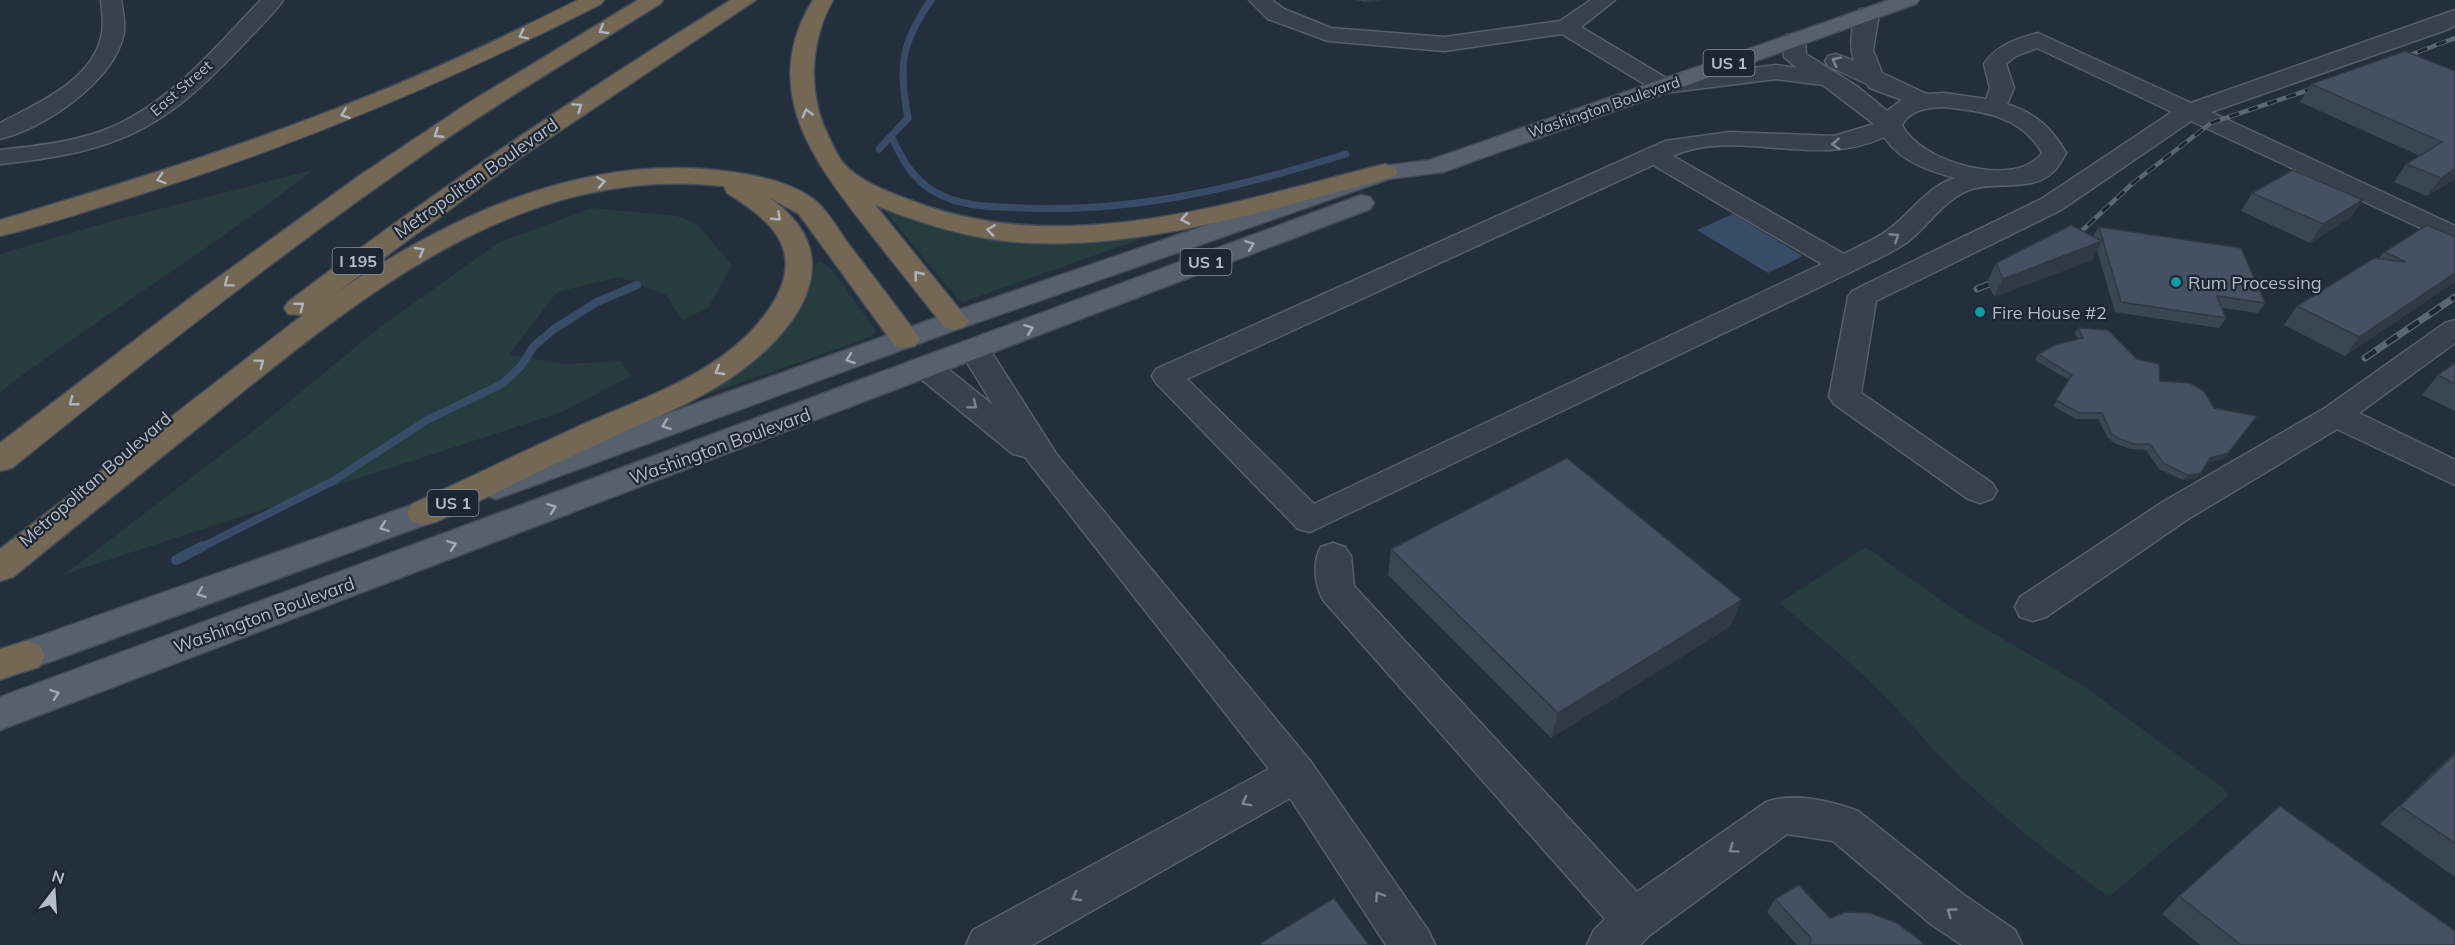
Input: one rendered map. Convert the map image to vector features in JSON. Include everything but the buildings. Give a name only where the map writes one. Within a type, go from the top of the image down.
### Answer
[{"type":"highway","points":[[0,228],[184,172],[341,115],[417,84],[594,0]]},
{"type":"highway","points":[[0,460],[144,345],[423,143],[653,0]]},
{"type":"highway","name":"Metropolitan Boulevard","points":[[0,562],[237,357],[374,249],[504,157],[746,0]]},
{"type":"highway","points":[[823,0],[809,29],[803,57],[802,92],[807,116],[831,166],[954,321]]},
{"type":"highway","points":[[831,166],[877,196],[951,224],[997,231],[1043,234],[1089,233],[1206,216],[1385,172]]},
{"type":"highway","points":[[0,568],[258,364],[401,262],[494,212],[538,196],[587,184],[661,174],[710,176],[767,186],[789,194],[808,208],[905,339]]},
{"type":"highway","points":[[424,513],[696,384],[744,355],[770,332],[788,306],[799,279],[801,257],[796,240],[782,221],[766,207],[732,186],[710,176]]},
{"type":"main road","name":"Washington Boulevard","points":[[9,662],[954,321],[1385,172],[1434,166],[1909,0]]},
{"type":"main road","name":"Washington Boulevard","points":[[0,714],[1407,186],[1434,166]]},
{"type":"main road","points":[[954,321],[974,349]]},
{"type":"main road","points":[[905,339],[927,368]]},
{"type":"street","points":[[0,132],[70,91],[95,68],[107,51],[113,35],[111,0]]},
{"type":"street","name":"East Street","points":[[0,158],[99,139],[140,123],[177,95],[273,0]]},
{"type":"street","points":[[1259,0],[1275,14],[1328,34],[1444,44],[1566,27],[1605,0]]},
{"type":"street","points":[[1868,14],[1861,51],[1864,64],[1878,83]]},
{"type":"street","points":[[1980,491],[1845,397],[1862,297],[2052,204],[2074,191],[2155,131],[2189,112],[2450,23]]},
{"type":"street","points":[[1566,27],[1664,86],[1776,72],[1830,80]]},
{"type":"street","points":[[1794,40],[1796,57],[1858,97],[1890,125],[1895,137],[1909,150],[1930,162],[1957,172],[1986,177],[2014,178],[2036,173],[2050,164],[2054,153],[2049,140],[2036,127],[1994,108],[1944,100],[1923,101],[1905,106],[1894,114],[1890,125],[1872,136],[1850,143],[1831,145],[1736,139],[1674,146],[1652,154],[1167,376],[1311,520],[1844,265],[1895,238],[1921,217],[1939,196],[1959,185],[1986,177]]},
{"type":"street","points":[[1794,40],[1878,83],[1923,101]]},
{"type":"street","points":[[1994,108],[2002,88],[1995,64],[2000,56],[2038,40],[2455,236]]},
{"type":"street","points":[[1652,154],[1844,265]]},
{"type":"street","points":[[2033,607],[2173,512],[2336,415],[2455,329]]},
{"type":"street","points":[[974,349],[1046,463],[1297,774],[1412,945]]},
{"type":"street","points":[[927,368],[1046,463]]},
{"type":"street","points":[[2336,415],[2455,474]]},
{"type":"street","points":[[1333,556],[1336,590],[1622,932],[1781,815],[1843,824],[1948,910],[1999,945]]},
{"type":"street","points":[[989,945],[1297,774]]},
{"type":"green space","points":[[313,170],[236,227],[0,392],[0,254],[112,221]]},
{"type":"green space","points":[[592,208],[677,216],[698,225],[732,265],[708,308],[682,320],[666,295],[619,277],[557,292],[509,355],[563,364],[621,361],[631,376],[562,412],[65,574],[267,420],[380,327],[498,243]]},
{"type":"green space","points":[[885,211],[962,233],[1146,233],[1149,236],[963,302],[958,299]]},
{"type":"green space","points":[[821,261],[833,271],[876,331],[871,337],[691,400],[734,373],[769,346],[796,312],[815,264]]},
{"type":"green space","points":[[1866,547],[1959,613],[2082,685],[2224,789],[2228,796],[2111,895],[2105,894],[1994,808],[1931,747],[1872,684],[1779,603]]},
{"type":"water","points":[[1733,214],[1803,256],[1768,273],[1697,230]]},
{"type":"waterway","points":[[879,149],[908,118],[903,84],[905,56],[913,29],[931,0]]},
{"type":"waterway","points":[[892,138],[909,168],[933,191],[965,203],[1012,208],[1065,208],[1146,202],[1227,187],[1346,154]]},
{"type":"waterway","points":[[200,548],[333,481],[427,420],[502,384],[520,367],[534,346],[554,329],[597,302],[637,285]]},
{"type":"waterway","points":[[176,560],[203,546]]},
{"type":"railway","points":[[2399,59],[2455,38]]},
{"type":"railway","points":[[2073,239],[2133,183],[2211,123],[2323,85]]},
{"type":"railway","points":[[2070,242],[2073,239]]},
{"type":"railway","points":[[1977,289],[2004,278]]},
{"type":"railway","points":[[2365,358],[2455,297]]},
{"type":"place","name":"Rum Processing","points":[[2176,282]]},
{"type":"place","name":"Fire House #2","points":[[1980,312]]}]
